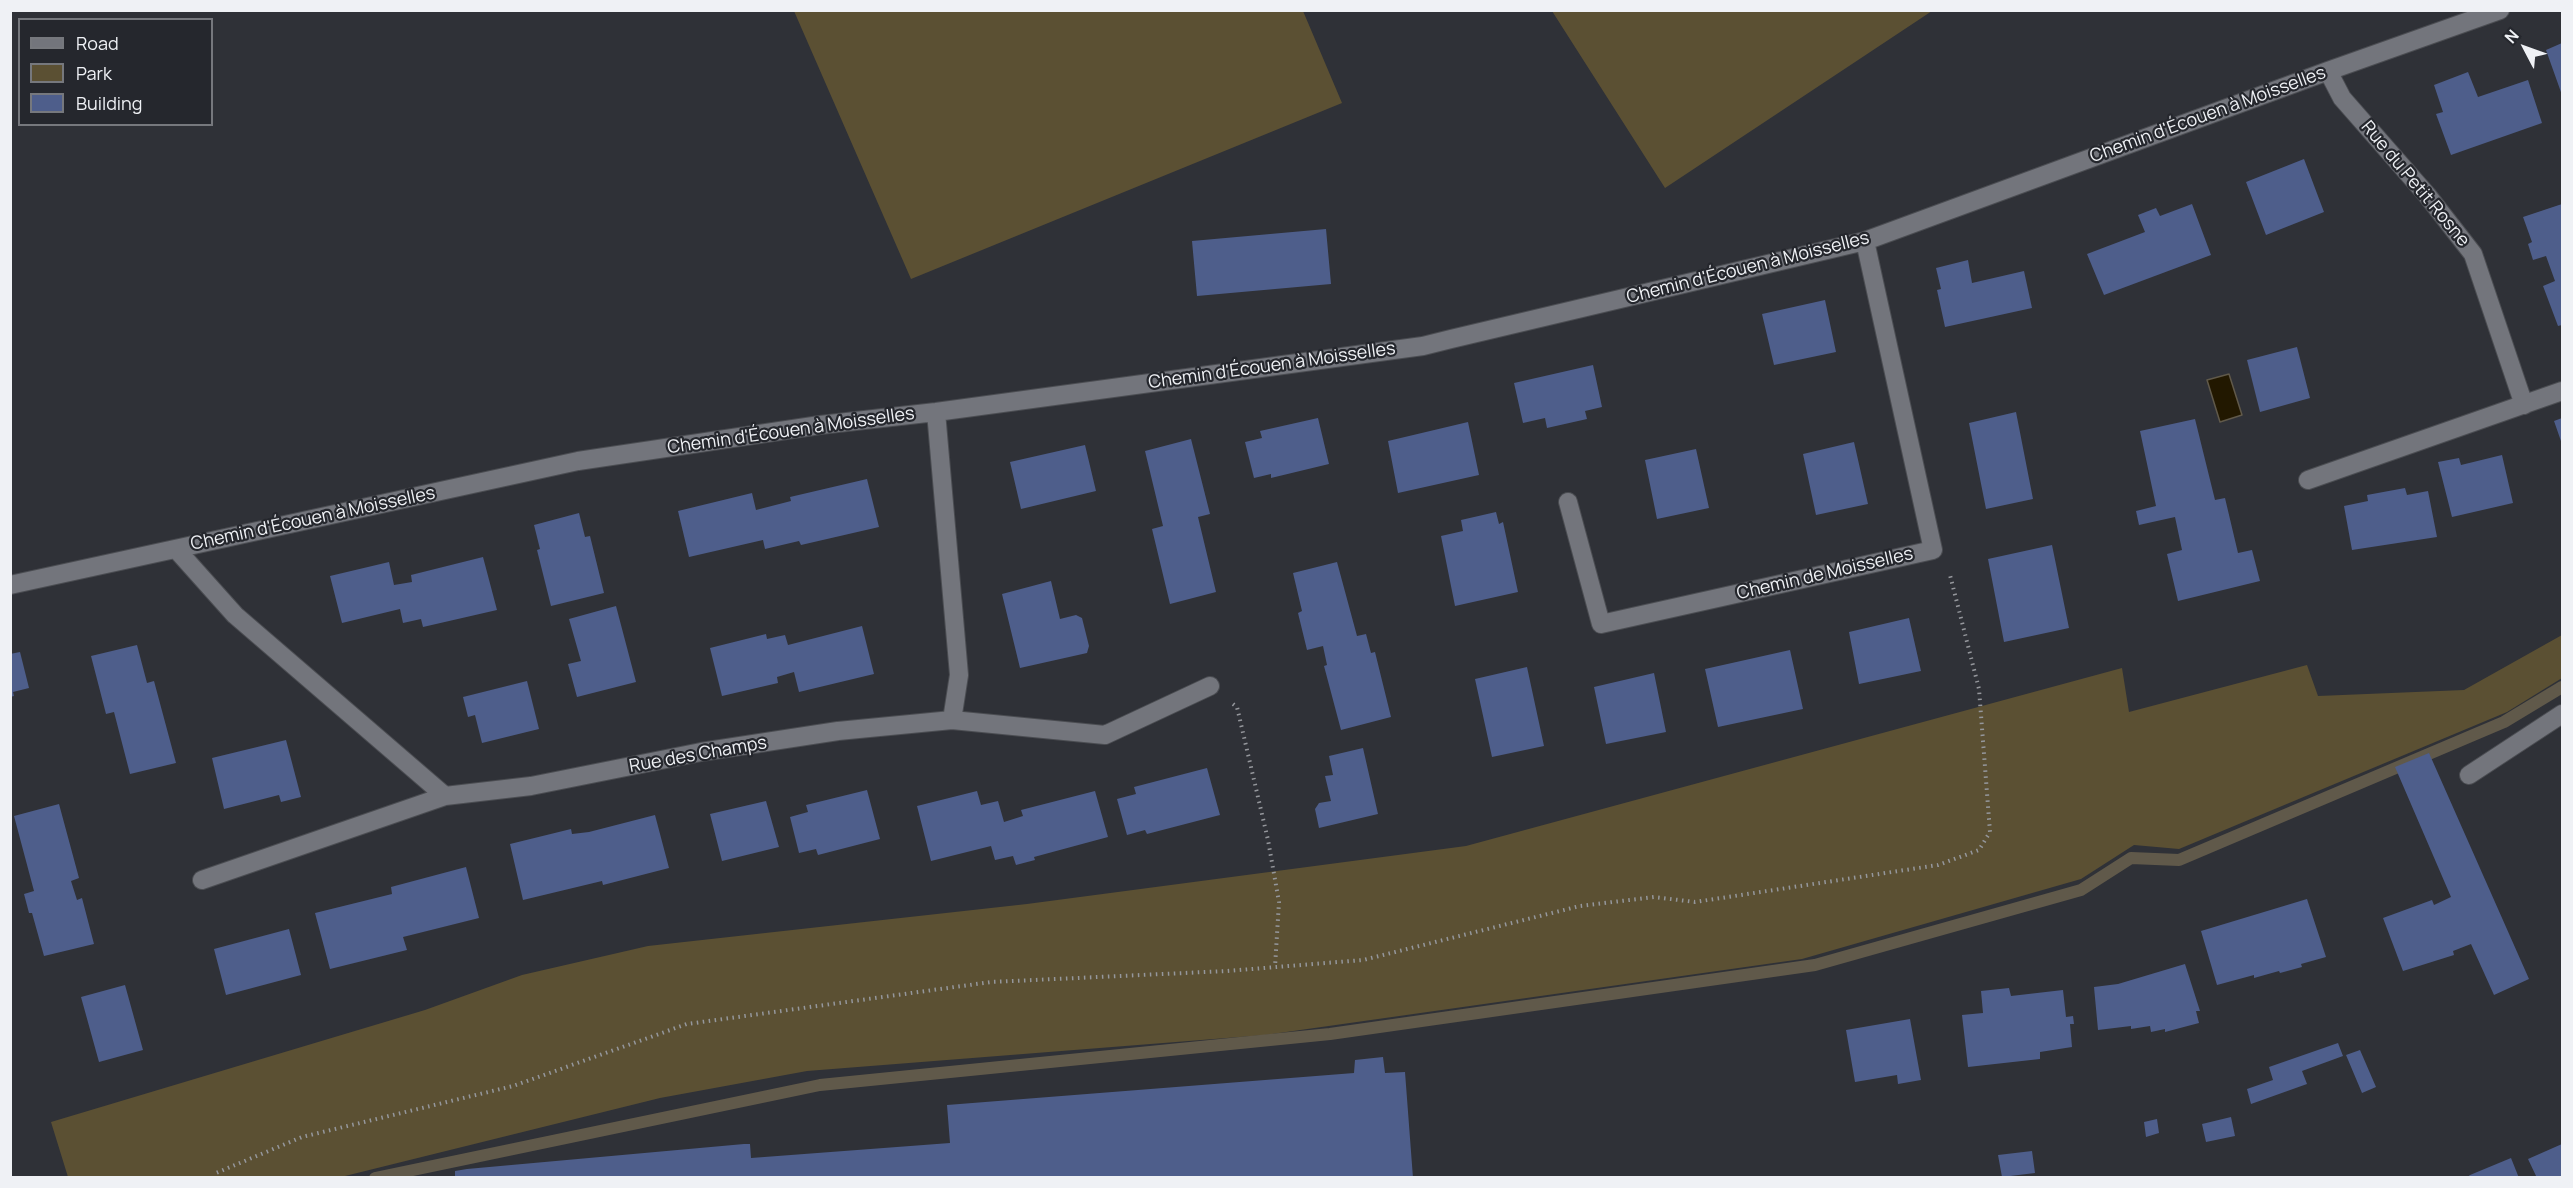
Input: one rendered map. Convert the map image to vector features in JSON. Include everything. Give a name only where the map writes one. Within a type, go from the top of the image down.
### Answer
[{"type":"street","name":"Chemin d'Écouen à Moisselles","points":[[10,585],[578,461],[820,425],[936,412],[1423,346],[1865,241],[2500,10]]},
{"type":"street","name":"Rue du Petit Rosne","points":[[2328,71],[2342,98],[2427,195],[2473,254],[2524,405]]},
{"type":"street","name":"Chemin de Moisselles","points":[[1568,502],[1601,624],[1933,549],[1865,241]]},
{"type":"street","points":[[2308,480],[2562,391]]},
{"type":"street","points":[[936,412],[959,675],[951,720]]},
{"type":"street","points":[[176,549],[235,615],[445,796]]},
{"type":"street","name":"Rue des Champs","points":[[202,880],[445,796],[531,786],[701,752],[827,733],[951,720],[1105,735],[1210,686]]},
{"type":"street","points":[[2469,775],[2562,714]]},
{"type":"path","points":[[215,1178],[216,1173],[302,1137],[513,1086],[687,1024],[991,982],[1363,960],[1580,906],[1654,897],[1695,902],[1938,865],[1979,850],[1990,832],[1979,689],[1948,565],[1933,549]]},
{"type":"path","points":[[1210,686],[1237,707],[1268,840],[1279,902],[1275,967]]},
{"type":"green space","points":[[794,11],[1303,11],[1342,103],[911,279]]},
{"type":"green space","points":[[1552,11],[1932,11],[1665,188]]},
{"type":"green space","points":[[2562,635],[2562,678],[2507,712],[2179,849],[2134,845],[2081,879],[1802,959],[1265,1035],[807,1071],[660,1098],[341,1177],[68,1177],[51,1122],[425,1010],[522,975],[648,946],[1027,904],[1466,846],[2122,668],[2129,712],[2307,665],[2318,696],[2464,690]]},
{"type":"shaded area","points":[[2229,374],[2242,415],[2220,422],[2207,380]]},
{"type":"building","points":[[2562,43],[2562,95],[2546,50]]},
{"type":"building","points":[[2468,72],[2478,97],[2528,80],[2542,123],[2451,155],[2436,114],[2443,112],[2434,85]]},
{"type":"building","points":[[2304,159],[2324,212],[2266,235],[2246,182]]},
{"type":"building","points":[[2192,204],[2211,255],[2104,295],[2087,254],[2145,232],[2138,215],[2156,208],[2160,216]]},
{"type":"building","points":[[2562,204],[2562,325],[2558,326],[2543,286],[2555,281],[2546,256],[2533,260],[2528,244],[2532,242],[2523,217]]},
{"type":"building","points":[[1326,229],[1331,284],[1197,296],[1192,241]]},
{"type":"building","points":[[1968,260],[1972,283],[2024,271],[2032,308],[1945,327],[1937,290],[1941,289],[1936,268]]},
{"type":"building","points":[[1825,300],[1836,352],[1774,365],[1762,314]]},
{"type":"building","points":[[2297,347],[2310,398],[2260,412],[2247,360]]},
{"type":"building","points":[[1593,365],[1602,407],[1585,411],[1587,419],[1547,428],[1545,418],[1523,423],[1514,383]]},
{"type":"building","points":[[2016,412],[2033,499],[1986,509],[1969,423]]},
{"type":"building","points":[[1318,418],[1329,464],[1271,478],[1271,474],[1254,478],[1245,442],[1262,438],[1260,431]]},
{"type":"building","points":[[2562,418],[2562,444],[2554,421]]},
{"type":"building","points":[[2195,419],[2215,500],[2225,498],[2238,553],[2252,550],[2260,581],[2178,601],[2167,554],[2182,550],[2175,517],[2139,525],[2136,511],[2156,506],[2140,431]]},
{"type":"building","points":[[1468,422],[1479,475],[1398,493],[1388,441]]},
{"type":"building","points":[[1191,439],[1210,514],[1198,517],[1216,592],[1170,604],[1152,529],[1163,526],[1145,451]]},
{"type":"building","points":[[1854,442],[1868,504],[1816,515],[1803,454]]},
{"type":"building","points":[[1085,445],[1096,491],[1021,509],[1010,462]]},
{"type":"building","points":[[1696,449],[1709,508],[1657,519],[1645,460]]},
{"type":"building","points":[[2502,455],[2513,503],[2452,517],[2438,462],[2459,458],[2461,465]]},
{"type":"building","points":[[867,479],[879,527],[801,545],[799,541],[765,549],[763,540],[689,557],[678,511],[752,493],[756,510],[791,501],[790,497]]},
{"type":"building","points":[[2405,488],[2407,495],[2428,491],[2437,537],[2352,550],[2344,506],[2368,501],[2367,495]]},
{"type":"building","points":[[1496,512],[1499,524],[1503,522],[1518,592],[1455,606],[1441,536],[1463,531],[1461,520]]},
{"type":"building","points":[[579,513],[585,537],[590,536],[604,593],[551,606],[537,550],[540,549],[534,525]]},
{"type":"building","points":[[2052,545],[2069,628],[2004,642],[1988,559]]},
{"type":"building","points":[[483,557],[497,610],[423,627],[421,619],[403,623],[400,609],[342,623],[330,576],[389,562],[394,585],[412,582],[411,575]]},
{"type":"building","points":[[1337,562],[1357,636],[1366,634],[1371,653],[1375,652],[1391,717],[1341,730],[1324,666],[1327,665],[1323,646],[1307,650],[1298,613],[1302,611],[1293,573]]},
{"type":"building","points":[[1051,581],[1060,619],[1076,615],[1082,618],[1089,646],[1087,653],[1020,668],[1002,594]]},
{"type":"building","points":[[616,606],[636,682],[577,697],[568,664],[581,661],[569,619]]},
{"type":"building","points":[[1909,618],[1921,671],[1859,684],[1849,632]]},
{"type":"building","points":[[862,626],[874,674],[799,692],[794,672],[777,677],[778,683],[722,696],[710,648],[766,634],[767,639],[785,635],[788,645]]},
{"type":"building","points":[[137,645],[147,683],[154,681],[176,763],[130,774],[114,712],[106,714],[91,656]]},
{"type":"building","points":[[1790,650],[1803,709],[1718,727],[1705,669]]},
{"type":"building","points":[[20,652],[29,688],[13,692],[14,696],[10,697],[10,654]]},
{"type":"building","points":[[1527,667],[1544,746],[1492,757],[1475,679]]},
{"type":"building","points":[[1654,673],[1666,732],[1606,744],[1594,687]]},
{"type":"building","points":[[527,681],[539,729],[482,743],[475,715],[468,717],[463,697]]},
{"type":"building","points":[[286,740],[301,797],[281,802],[279,795],[224,809],[212,758]]},
{"type":"building","points":[[1363,748],[1378,814],[1319,828],[1315,809],[1319,803],[1331,801],[1325,776],[1333,775],[1329,756]]},
{"type":"building","points":[[2429,753],[2529,979],[2494,995],[2471,944],[2453,951],[2454,955],[2403,971],[2383,918],[2432,900],[2434,905],[2451,897],[2395,767]]},
{"type":"building","points":[[1207,768],[1220,815],[1147,834],[1145,830],[1127,835],[1117,799],[1136,794],[1134,787]]},
{"type":"building","points":[[867,790],[880,839],[818,855],[816,849],[799,853],[790,817],[808,812],[806,805]]},
{"type":"building","points":[[977,791],[981,805],[998,801],[1004,822],[1023,816],[1021,810],[1095,791],[1108,837],[1034,857],[1035,860],[1016,865],[1013,856],[995,860],[991,846],[931,861],[917,806]]},
{"type":"building","points":[[766,801],[779,847],[722,861],[710,814]]},
{"type":"building","points":[[59,804],[79,878],[71,881],[77,900],[82,898],[94,944],[44,956],[24,894],[34,891],[14,816]]},
{"type":"building","points":[[655,815],[669,868],[603,885],[602,881],[523,900],[510,844],[571,829],[572,834],[589,832]]},
{"type":"building","points":[[466,867],[479,918],[403,937],[407,950],[330,969],[315,913],[392,894],[391,887]]},
{"type":"building","points":[[2307,899],[2326,957],[2280,973],[2279,971],[2254,978],[2254,975],[2217,985],[2201,931]]},
{"type":"building","points":[[289,929],[301,975],[226,995],[214,949]]},
{"type":"building","points":[[2185,964],[2200,1011],[2196,1011],[2199,1023],[2165,1032],[2165,1029],[2151,1032],[2150,1026],[2098,1030],[2094,987],[2118,984]]},
{"type":"building","points":[[125,985],[143,1050],[99,1062],[81,997]]},
{"type":"building","points":[[2009,988],[2011,996],[2063,990],[2066,1017],[2073,1016],[2074,1024],[2070,1024],[2072,1047],[2040,1052],[2040,1059],[1968,1067],[1962,1015],[1983,1013],[1981,991]]},
{"type":"building","points":[[1910,1019],[1921,1080],[1898,1084],[1897,1075],[1855,1082],[1846,1030]]},
{"type":"building","points":[[2338,1043],[2343,1056],[2302,1071],[2307,1084],[2251,1104],[2247,1089],[2273,1080],[2269,1067]]},
{"type":"building","points":[[2360,1050],[2376,1087],[2362,1093],[2346,1055]]},
{"type":"building","points":[[1383,1057],[1385,1073],[1405,1072],[1413,1178],[455,1178],[455,1171],[467,1169],[744,1144],[750,1144],[751,1158],[950,1143],[947,1105],[1354,1073],[1355,1060]]},
{"type":"building","points":[[2231,1117],[2235,1136],[2206,1142],[2202,1124]]},
{"type":"building","points":[[2157,1119],[2159,1133],[2146,1137],[2144,1122]]},
{"type":"building","points":[[2562,1144],[2562,1178],[2537,1178],[2528,1159]]},
{"type":"building","points":[[2032,1151],[2035,1173],[2002,1177],[1998,1155]]},
{"type":"building","points":[[2511,1158],[2519,1178],[2466,1178],[2470,1175]]},
{"type":"waterway","points":[[375,1178],[820,1085],[1330,1034],[1815,965],[2081,890],[2131,858],[2179,860],[2504,722],[2562,687]]}]
